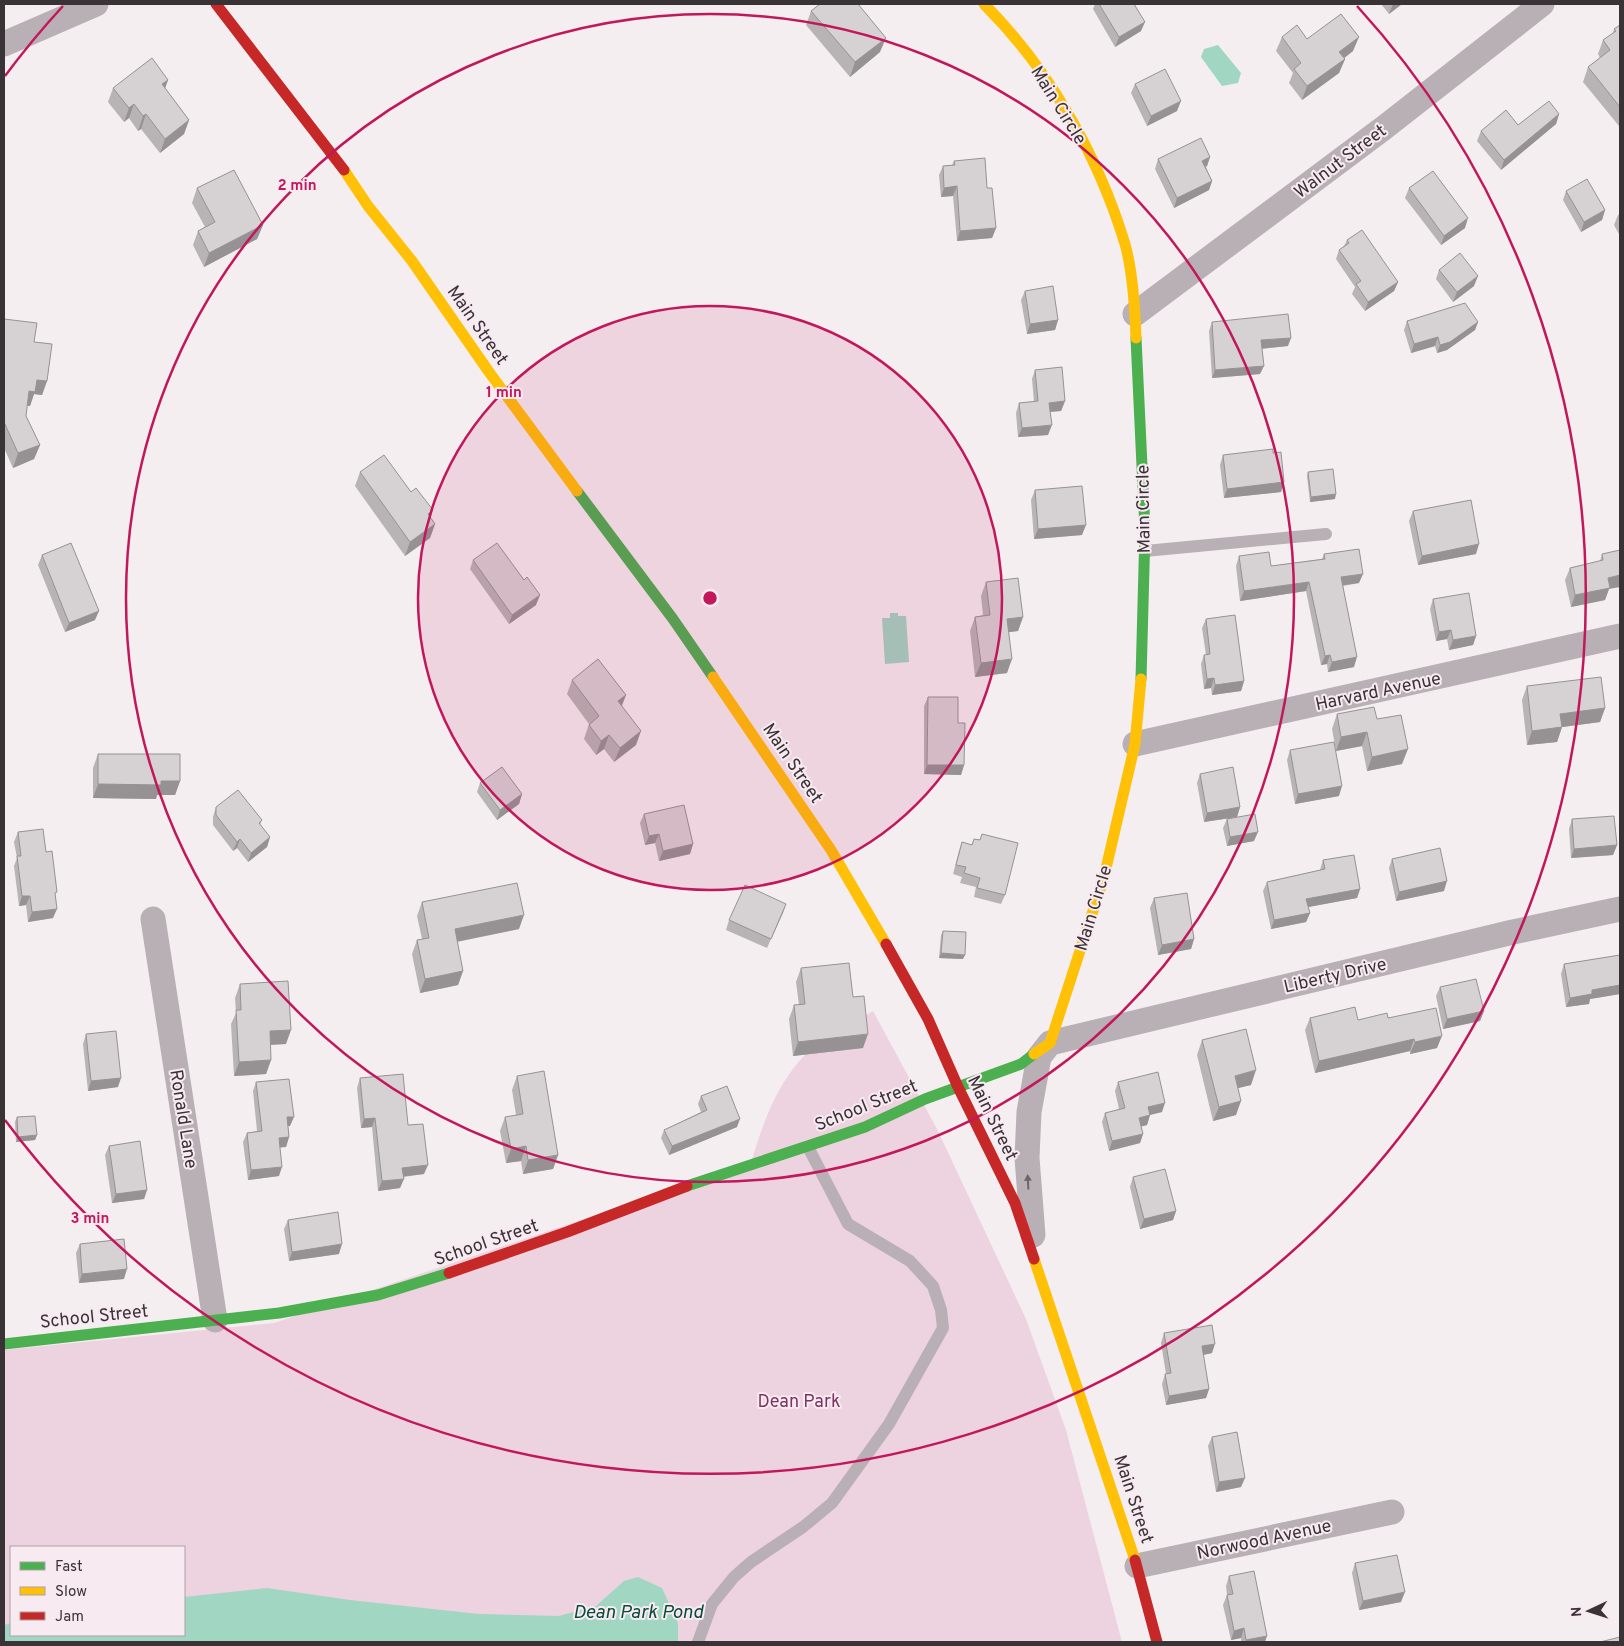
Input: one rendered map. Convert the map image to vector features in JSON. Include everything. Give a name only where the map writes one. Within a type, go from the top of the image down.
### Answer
[{"type":"street","points":[[4,44],[96,4]]},
{"type":"street","name":"Main Street","points":[[216,4],[334,155],[368,206],[412,261],[489,372],[676,624],[831,850],[928,1019],[958,1087],[1015,1203],[1137,1566],[1157,1642]]},
{"type":"street","name":"Main Circle","points":[[984,4],[1006,26],[1066,109],[1092,158],[1125,245],[1136,314],[1145,551],[1141,688],[1135,744],[1104,877],[1050,1043],[1038,1057],[1028,1129],[1029,1202],[1037,1265]]},
{"type":"street","name":"Walnut Street","points":[[1136,314],[1396,119],[1542,4]]},
{"type":"street","name":"Harvard Avenue","points":[[1135,744],[1620,636]]},
{"type":"street","name":"Liberty Drive","points":[[1050,1043],[1513,932],[1620,909]]},
{"type":"street","name":"Ronald Lane","points":[[153,918],[215,1320]]},
{"type":"street","points":[[958,1087],[1021,1064],[1050,1043]]},
{"type":"street","name":"School Street","points":[[4,1344],[279,1313],[388,1293],[567,1232],[637,1204],[752,1163],[808,1147],[865,1127],[958,1087]]},
{"type":"street","name":"Norwood Avenue","points":[[1137,1566],[1392,1512]]},
{"type":"lane","points":[[1145,551],[1326,534]]},
{"type":"lane","points":[[698,1642],[712,1604],[734,1577],[750,1562],[803,1528],[832,1503],[889,1424],[943,1328],[941,1310],[933,1286],[910,1261],[848,1224],[808,1147]]},
{"type":"green space","name":"Dean Park","points":[[873,1011],[938,1131],[1026,1319],[1066,1430],[1122,1642],[4,1642],[4,1350],[274,1323],[751,1163],[768,1114],[783,1083],[804,1056],[823,1039]]},
{"type":"water","points":[[1218,45],[1241,73],[1238,83],[1222,86],[1201,57],[1204,49]]},
{"type":"water","points":[[890,613],[906,616],[909,662],[885,664],[882,618],[890,618]]},
{"type":"water","name":"Dean Park Pond","points":[[638,1577],[662,1588],[678,1623],[678,1642],[4,1642],[4,1625],[10,1623],[10,1636],[185,1636],[185,1597],[267,1588],[350,1600],[479,1614],[559,1616],[596,1606],[624,1581]]},
{"type":"building","points":[[820,4],[858,4],[886,38],[855,62],[811,11]]},
{"type":"building","points":[[1099,4],[1134,4],[1145,22],[1119,37]]},
{"type":"building","points":[[1341,14],[1359,37],[1339,52],[1345,59],[1307,86],[1294,69],[1301,63],[1282,37],[1297,25],[1307,39]]},
{"type":"building","points":[[1620,25],[1620,107],[1588,67],[1610,50],[1603,40],[1616,31],[1614,29]]},
{"type":"building","points":[[152,58],[168,80],[162,84],[189,120],[165,139],[146,114],[143,116],[134,104],[129,108],[113,88]]},
{"type":"building","points":[[1165,69],[1181,101],[1151,116],[1135,84]]},
{"type":"building","points":[[1549,101],[1559,114],[1504,160],[1481,131],[1506,110],[1518,125]]},
{"type":"building","points":[[1201,138],[1210,157],[1202,161],[1212,181],[1177,198],[1158,159]]},
{"type":"building","points":[[985,158],[987,188],[992,188],[996,228],[960,231],[957,186],[944,188],[943,166],[955,165],[954,161]]},
{"type":"building","points":[[234,170],[263,225],[209,253],[198,231],[215,222],[197,188]]},
{"type":"building","points":[[1433,171],[1468,218],[1444,236],[1409,188]]},
{"type":"building","points":[[1587,179],[1605,210],[1584,222],[1566,191]]},
{"type":"building","points":[[1362,230],[1398,282],[1368,302],[1356,284],[1361,281],[1339,250],[1349,243],[1347,240]]},
{"type":"building","points":[[1460,253],[1478,276],[1457,292],[1439,270]]},
{"type":"building","points":[[1053,286],[1058,320],[1030,324],[1025,291]]},
{"type":"building","points":[[1465,303],[1478,322],[1450,342],[1440,345],[1438,337],[1414,344],[1407,321]]},
{"type":"building","points":[[1288,314],[1291,338],[1261,340],[1264,366],[1215,370],[1212,322]]},
{"type":"building","points":[[4,319],[37,323],[34,342],[52,344],[47,381],[37,380],[35,392],[29,391],[26,416],[40,445],[18,453],[4,422]]},
{"type":"building","points":[[1062,367],[1065,401],[1049,403],[1052,425],[1022,428],[1019,403],[1038,401],[1035,370]]},
{"type":"building","points":[[1273,449],[1273,453],[1281,452],[1284,482],[1227,489],[1223,455]]},
{"type":"building","points":[[384,455],[411,492],[416,488],[433,510],[428,514],[435,524],[410,542],[360,472]]},
{"type":"building","points":[[1333,469],[1336,494],[1311,497],[1308,472]]},
{"type":"building","points":[[1082,486],[1086,525],[1038,529],[1035,490]]},
{"type":"building","points":[[1471,500],[1479,544],[1422,556],[1413,511]]},
{"type":"building","points":[[71,543],[99,611],[69,623],[42,555]]},
{"type":"building","points":[[497,543],[524,580],[527,577],[540,595],[512,615],[473,560]]},
{"type":"building","points":[[1359,549],[1363,574],[1341,577],[1357,657],[1332,662],[1330,655],[1325,656],[1309,582],[1244,591],[1239,556],[1269,552],[1271,566],[1325,559],[1324,554]]},
{"type":"building","points":[[1620,550],[1620,575],[1608,578],[1610,588],[1575,595],[1570,568],[1603,560],[1602,554]]},
{"type":"building","points":[[1018,578],[1023,617],[1007,619],[1012,659],[981,663],[975,617],[990,615],[986,582]]},
{"type":"building","points":[[1469,593],[1476,636],[1453,640],[1451,630],[1439,632],[1433,599]]},
{"type":"building","points":[[1235,615],[1244,681],[1215,685],[1214,678],[1207,679],[1204,655],[1210,654],[1206,619]]},
{"type":"building","points":[[598,659],[626,695],[618,701],[641,731],[620,748],[609,735],[601,741],[589,725],[599,716],[572,680]]},
{"type":"building","points":[[1601,677],[1605,708],[1560,714],[1562,727],[1532,731],[1527,686]]},
{"type":"building","points":[[928,697],[958,697],[958,723],[965,723],[964,765],[927,765]]},
{"type":"building","points":[[1374,707],[1377,719],[1401,715],[1408,749],[1372,757],[1367,732],[1341,737],[1337,714]]},
{"type":"building","points":[[1334,742],[1342,786],[1298,794],[1290,750]]},
{"type":"building","points":[[98,754],[180,754],[180,781],[161,781],[161,785],[98,784]]},
{"type":"building","points":[[502,767],[522,794],[500,810],[480,783]]},
{"type":"building","points":[[1233,767],[1240,807],[1207,813],[1200,774]]},
{"type":"building","points":[[238,790],[262,820],[259,823],[270,837],[251,853],[240,839],[237,842],[216,815],[216,807]]},
{"type":"building","points":[[684,805],[693,844],[663,851],[659,834],[649,836],[644,814]]},
{"type":"building","points":[[1255,814],[1258,832],[1230,837],[1227,819]]},
{"type":"building","points":[[1614,816],[1617,845],[1574,849],[1572,819]]},
{"type":"building","points":[[43,829],[46,852],[52,851],[57,909],[32,912],[30,896],[22,896],[17,856],[21,856],[18,832]]},
{"type":"building","points":[[982,834],[1018,843],[1005,895],[977,888],[980,878],[964,873],[966,867],[956,865],[962,842],[972,845],[974,839],[980,840]]},
{"type":"building","points":[[1440,848],[1447,881],[1399,892],[1392,859]]},
{"type":"building","points":[[1354,855],[1360,889],[1306,899],[1310,913],[1274,920],[1267,882],[1325,869],[1323,860]]},
{"type":"building","points":[[517,883],[524,915],[455,929],[463,971],[425,979],[417,940],[429,938],[422,902]]},
{"type":"building","points":[[745,885],[786,904],[771,939],[729,920]]},
{"type":"building","points":[[1187,893],[1194,939],[1162,945],[1154,898]]},
{"type":"building","points":[[943,931],[966,932],[965,955],[941,953]]},
{"type":"building","points":[[1620,955],[1620,985],[1592,990],[1592,994],[1570,998],[1564,964]]},
{"type":"building","points":[[849,963],[853,997],[864,996],[868,1034],[798,1042],[794,1005],[805,1004],[801,968]]},
{"type":"building","points":[[1476,979],[1484,1011],[1447,1019],[1440,987]]},
{"type":"building","points":[[288,981],[291,1030],[270,1031],[271,1060],[239,1062],[236,1010],[241,1010],[240,984]]},
{"type":"building","points":[[1355,1007],[1358,1020],[1387,1013],[1388,1018],[1436,1008],[1442,1036],[1415,1042],[1414,1039],[1319,1061],[1310,1018]]},
{"type":"building","points":[[1246,1029],[1256,1070],[1235,1076],[1241,1101],[1219,1107],[1202,1040]]},
{"type":"building","points":[[116,1031],[121,1078],[91,1081],[86,1034]]},
{"type":"building","points":[[544,1071],[558,1155],[528,1160],[526,1146],[511,1149],[505,1117],[523,1114],[517,1076]]},
{"type":"building","points":[[1158,1072],[1165,1103],[1148,1107],[1150,1115],[1139,1118],[1143,1134],[1112,1141],[1105,1113],[1125,1108],[1118,1082]]},
{"type":"building","points":[[403,1074],[408,1125],[423,1124],[428,1165],[402,1168],[404,1179],[382,1181],[375,1118],[364,1119],[360,1078]]},
{"type":"building","points":[[289,1079],[294,1117],[287,1117],[289,1137],[279,1138],[282,1167],[251,1170],[247,1133],[262,1131],[256,1082]]},
{"type":"building","points":[[727,1086],[740,1119],[672,1146],[664,1130],[707,1110],[701,1096]]},
{"type":"building","points":[[35,1116],[37,1135],[18,1137],[17,1117]]},
{"type":"building","points":[[140,1141],[147,1190],[116,1194],[109,1146]]},
{"type":"building","points":[[1165,1169],[1176,1211],[1144,1219],[1133,1177]]},
{"type":"building","points":[[338,1212],[342,1244],[292,1252],[288,1220]]},
{"type":"building","points":[[124,1239],[127,1269],[82,1274],[80,1244]]},
{"type":"building","points":[[1212,1325],[1215,1344],[1202,1346],[1209,1389],[1169,1396],[1165,1374],[1171,1373],[1164,1333]]},
{"type":"building","points":[[1237,1432],[1245,1478],[1219,1482],[1212,1437]]},
{"type":"building","points":[[1397,1555],[1405,1592],[1363,1601],[1355,1563]]},
{"type":"building","points":[[1254,1571],[1267,1636],[1246,1640],[1244,1628],[1234,1631],[1227,1595],[1233,1594],[1229,1576]]},
{"type":"building","points":[[1620,1637],[1620,1642],[1600,1642]]},
{"type":"traffic: fast","points":[[1136,338],[1145,530],[1141,679]]},
{"type":"traffic: fast","points":[[577,491],[673,619],[713,677]]},
{"type":"traffic: fast","points":[[687,1186],[865,1127],[925,1099],[1021,1064],[1034,1054]]},
{"type":"traffic: fast","points":[[4,1344],[279,1313],[378,1295],[449,1273]]},
{"type":"traffic: slow","points":[[984,4],[1008,29],[1050,85],[1069,115],[1101,178],[1128,255],[1133,291],[1136,338]]},
{"type":"traffic: slow","points":[[344,170],[368,206],[412,261],[489,372],[577,491]]},
{"type":"traffic: slow","points":[[713,677],[831,850],[886,944]]},
{"type":"traffic: slow","points":[[1034,1054],[1050,1043],[1104,877],[1135,744],[1141,679]]},
{"type":"traffic: slow","points":[[1034,1259],[1135,1560]]},
{"type":"traffic: jam","points":[[216,4],[344,170]]},
{"type":"traffic: jam","points":[[886,944],[928,1019],[958,1087],[1015,1203],[1034,1259]]},
{"type":"traffic: jam","points":[[449,1273],[567,1232],[687,1186]]},
{"type":"traffic: jam","points":[[1135,1560],[1157,1642]]}]
